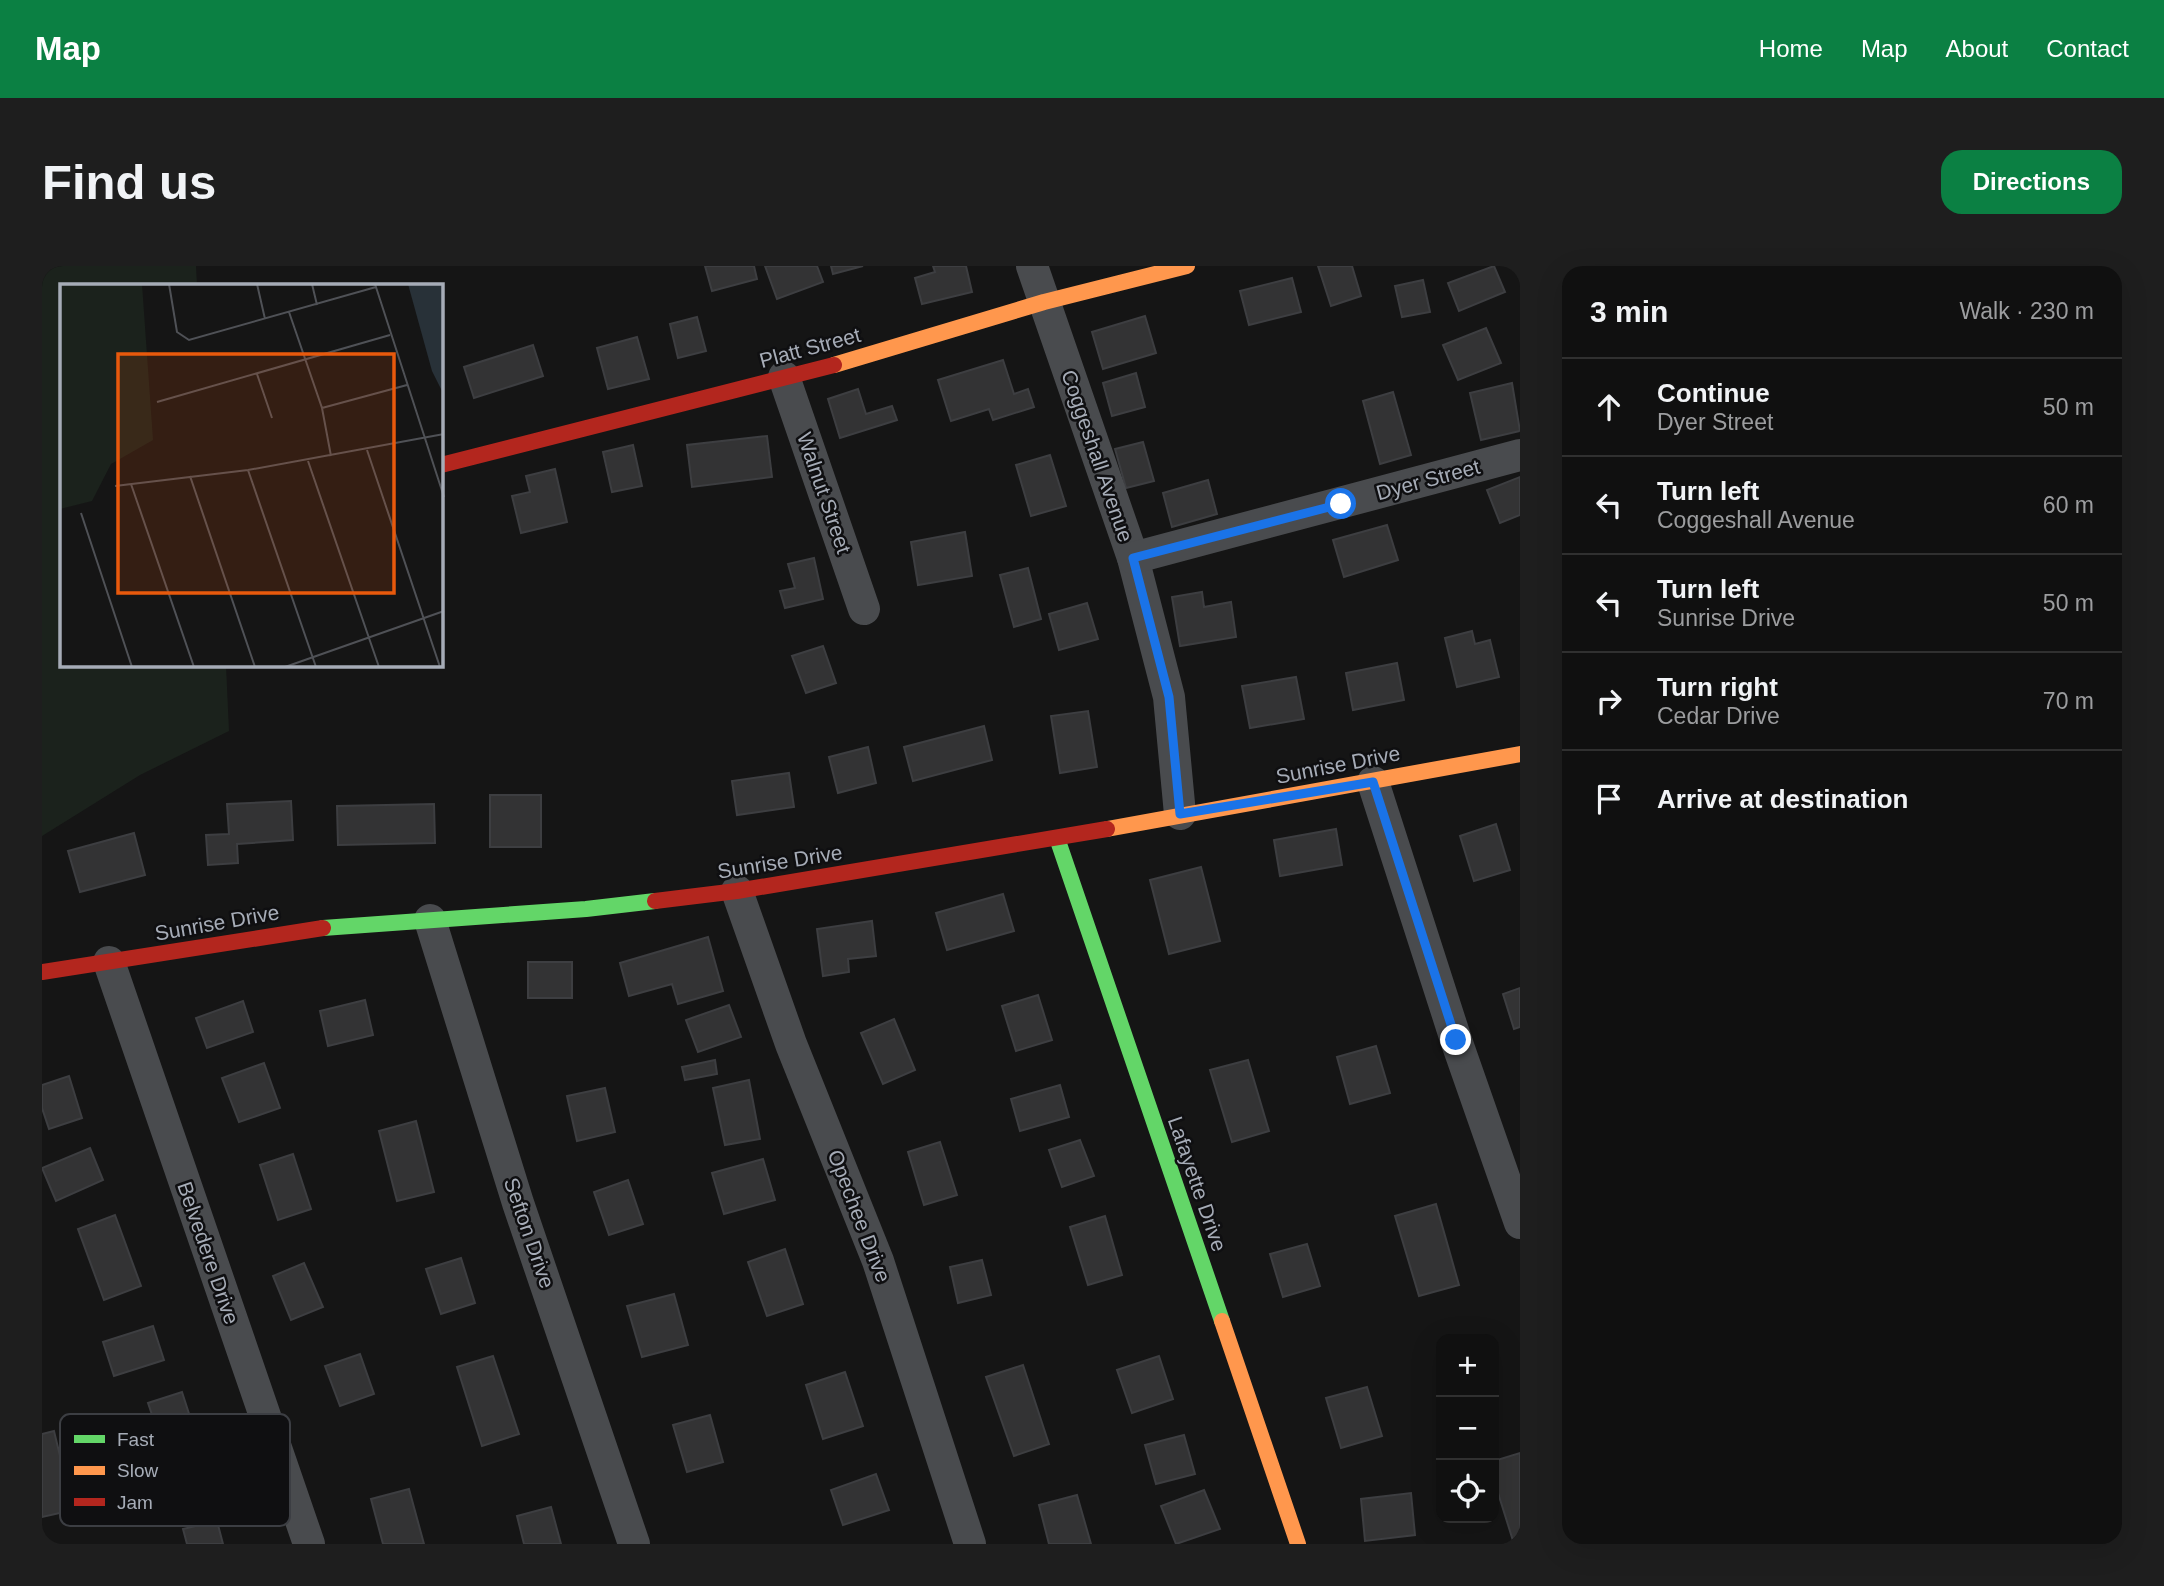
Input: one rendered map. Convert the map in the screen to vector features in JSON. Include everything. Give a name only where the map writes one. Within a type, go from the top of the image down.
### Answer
[{"type":"street","name":"Coggeshall Avenue","points":[[1032,266],[1133,558],[1169,697],[1180,814]]},
{"type":"street","name":"Platt Street","points":[[443,464],[784,377],[1044,302],[1187,266]]},
{"type":"street","name":"Walnut Street","points":[[784,377],[863,608]]},
{"type":"street","name":"Dyer Street","points":[[1133,558],[1520,455]]},
{"type":"street","name":"Sunrise Drive","points":[[42,972],[328,926],[586,909],[737,891],[1057,838],[1520,754]]},
{"type":"street","points":[[1373,782],[1456,1040],[1520,1223]]},
{"type":"street","name":"Lafayette Drive","points":[[1057,838],[1298,1544]]},
{"type":"street","name":"Opechee Drive","points":[[737,891],[792,1044],[877,1261],[970,1544]]},
{"type":"street","name":"Sefton Drive","points":[[430,920],[518,1203],[634,1544]]},
{"type":"street","name":"Belvedere Drive","points":[[109,962],[264,1414]]},
{"type":"street","name":"Belvedere Drive","points":[[290,1489],[309,1544]]},
{"type":"shaded area","points":[[42,266],[196,266],[197,284],[60,284],[60,667],[226,667],[229,731],[140,775],[42,836]]},
{"type":"building","points":[[705,266],[754,266],[757,279],[712,291]]},
{"type":"building","points":[[765,266],[817,266],[823,282],[777,299]]},
{"type":"building","points":[[831,266],[863,266],[833,274]]},
{"type":"building","points":[[933,266],[966,266],[972,292],[922,304],[915,278],[935,272]]},
{"type":"building","points":[[1318,266],[1352,266],[1361,296],[1331,306]]},
{"type":"building","points":[[1494,266],[1505,292],[1459,311],[1448,283]]},
{"type":"building","points":[[1292,278],[1301,312],[1249,325],[1240,291]]},
{"type":"building","points":[[1423,280],[1430,312],[1402,317],[1395,286]]},
{"type":"building","points":[[1145,316],[1156,353],[1103,369],[1092,332]]},
{"type":"building","points":[[697,317],[706,351],[678,358],[670,324]]},
{"type":"building","points":[[1486,328],[1501,363],[1458,380],[1443,345]]},
{"type":"building","points":[[637,337],[649,379],[608,389],[597,348]]},
{"type":"building","points":[[533,345],[543,376],[474,398],[464,367]]},
{"type":"building","points":[[1003,360],[1014,394],[1028,389],[1034,407],[993,420],[989,409],[951,421],[938,380]]},
{"type":"building","points":[[1136,373],[1145,407],[1112,416],[1103,383]]},
{"type":"building","points":[[1512,383],[1520,431],[1481,440],[1470,393]]},
{"type":"building","points":[[858,389],[866,414],[892,406],[897,420],[840,438],[828,399]]},
{"type":"building","points":[[1393,392],[1411,455],[1380,464],[1363,401]]},
{"type":"building","points":[[767,436],[772,477],[692,487],[687,445]]},
{"type":"building","points":[[1143,442],[1154,481],[1126,488],[1115,449]]},
{"type":"building","points":[[633,445],[642,486],[612,492],[603,452]]},
{"type":"building","points":[[1050,455],[1066,506],[1031,516],[1016,465]]},
{"type":"building","points":[[555,469],[567,522],[521,533],[512,496],[530,492],[526,476]]},
{"type":"building","points":[[1520,477],[1520,515],[1500,523],[1487,490]]},
{"type":"building","points":[[1208,480],[1217,514],[1172,527],[1163,493]]},
{"type":"building","points":[[1387,525],[1398,560],[1344,577],[1333,540]]},
{"type":"building","points":[[965,532],[972,576],[918,585],[911,542]]},
{"type":"building","points":[[814,558],[823,599],[785,608],[780,591],[795,588],[788,564]]},
{"type":"building","points":[[1028,568],[1041,619],[1014,627],[1000,575]]},
{"type":"building","points":[[1202,592],[1204,607],[1231,602],[1236,637],[1180,646],[1172,597]]},
{"type":"building","points":[[1087,603],[1098,639],[1059,650],[1049,614]]},
{"type":"building","points":[[1472,631],[1475,644],[1490,640],[1499,677],[1457,687],[1445,638]]},
{"type":"building","points":[[823,646],[836,683],[806,693],[792,656]]},
{"type":"building","points":[[1397,663],[1404,700],[1353,710],[1346,673]]},
{"type":"building","points":[[1296,677],[1304,719],[1250,728],[1242,686]]},
{"type":"building","points":[[1088,711],[1097,767],[1060,773],[1051,716]]},
{"type":"building","points":[[984,726],[992,760],[913,781],[904,747]]},
{"type":"building","points":[[868,747],[876,783],[838,793],[829,757]]},
{"type":"building","points":[[789,773],[794,807],[737,815],[732,781]]},
{"type":"building","points":[[490,795],[541,795],[541,847],[490,847]]},
{"type":"building","points":[[291,801],[293,840],[237,844],[238,863],[208,865],[206,835],[229,834],[227,804]]},
{"type":"building","points":[[434,804],[435,843],[338,845],[337,806]]},
{"type":"building","points":[[1496,824],[1510,870],[1474,881],[1460,836]]},
{"type":"building","points":[[1336,829],[1342,865],[1280,876],[1274,840]]},
{"type":"building","points":[[134,833],[145,875],[80,892],[68,851]]},
{"type":"building","points":[[1201,867],[1220,941],[1169,954],[1150,880]]},
{"type":"building","points":[[1003,894],[1014,931],[947,950],[936,913]]},
{"type":"building","points":[[872,921],[876,956],[848,959],[849,972],[823,976],[817,929]]},
{"type":"building","points":[[708,937],[723,991],[678,1004],[672,984],[629,996],[620,963]]},
{"type":"building","points":[[528,962],[572,962],[572,998],[528,998]]},
{"type":"building","points":[[1520,988],[1520,1027],[1514,1029],[1503,994]]},
{"type":"building","points":[[1038,995],[1052,1040],[1016,1051],[1002,1006]]},
{"type":"building","points":[[365,1000],[373,1035],[328,1046],[320,1011]]},
{"type":"building","points":[[243,1001],[253,1032],[207,1048],[196,1018]]},
{"type":"building","points":[[729,1005],[741,1037],[698,1052],[686,1020]]},
{"type":"building","points":[[894,1019],[915,1070],[883,1084],[861,1033]]},
{"type":"building","points":[[1376,1046],[1390,1093],[1350,1104],[1337,1057]]},
{"type":"building","points":[[715,1060],[717,1074],[685,1080],[682,1067]]},
{"type":"building","points":[[1248,1060],[1269,1131],[1232,1142],[1210,1070]]},
{"type":"building","points":[[264,1063],[280,1108],[239,1122],[222,1078]]},
{"type":"building","points":[[69,1076],[82,1118],[49,1129],[42,1108],[42,1085]]},
{"type":"building","points":[[749,1080],[760,1139],[725,1145],[713,1088]]},
{"type":"building","points":[[1060,1085],[1069,1117],[1020,1131],[1011,1099]]},
{"type":"building","points":[[605,1088],[615,1132],[577,1141],[567,1096]]},
{"type":"building","points":[[416,1121],[434,1192],[397,1201],[379,1131]]},
{"type":"building","points":[[1080,1140],[1094,1176],[1062,1187],[1049,1150]]},
{"type":"building","points":[[940,1142],[957,1195],[924,1205],[908,1152]]},
{"type":"building","points":[[90,1148],[103,1180],[56,1201],[42,1168]]},
{"type":"building","points":[[293,1154],[311,1209],[278,1220],[260,1165]]},
{"type":"building","points":[[763,1159],[775,1200],[724,1214],[712,1173]]},
{"type":"building","points":[[628,1180],[643,1224],[609,1235],[594,1192]]},
{"type":"building","points":[[1436,1204],[1459,1285],[1419,1296],[1395,1216]]},
{"type":"building","points":[[115,1215],[141,1286],[104,1300],[78,1229]]},
{"type":"building","points":[[1105,1216],[1122,1275],[1088,1285],[1070,1227]]},
{"type":"building","points":[[1307,1244],[1320,1286],[1283,1297],[1270,1254]]},
{"type":"building","points":[[785,1249],[803,1304],[767,1316],[748,1262]]},
{"type":"building","points":[[461,1258],[475,1303],[441,1314],[426,1269]]},
{"type":"building","points":[[982,1260],[991,1295],[958,1303],[950,1267]]},
{"type":"building","points":[[304,1263],[323,1307],[291,1320],[273,1276]]},
{"type":"building","points":[[674,1294],[688,1345],[642,1357],[627,1306]]},
{"type":"building","points":[[153,1326],[164,1360],[114,1376],[103,1342]]},
{"type":"building","points":[[360,1354],[374,1394],[340,1406],[325,1366]]},
{"type":"building","points":[[493,1356],[519,1434],[482,1446],[457,1367]]},
{"type":"building","points":[[1159,1356],[1173,1399],[1132,1413],[1117,1370]]},
{"type":"building","points":[[1023,1365],[1049,1444],[1014,1456],[986,1377]]},
{"type":"building","points":[[845,1372],[863,1426],[823,1439],[806,1385]]},
{"type":"building","points":[[1367,1387],[1382,1436],[1341,1448],[1326,1398]]},
{"type":"building","points":[[182,1392],[189,1414],[152,1414],[148,1403]]},
{"type":"building","points":[[710,1415],[723,1462],[687,1472],[673,1425]]},
{"type":"building","points":[[54,1431],[60,1456],[60,1513],[42,1517],[42,1434]]},
{"type":"building","points":[[1184,1435],[1195,1474],[1156,1484],[1145,1445]]},
{"type":"building","points":[[1520,1453],[1520,1544],[1514,1544],[1499,1496],[1499,1459]]},
{"type":"building","points":[[876,1474],[889,1510],[843,1525],[831,1490]]},
{"type":"building","points":[[409,1489],[424,1544],[383,1544],[371,1499]]},
{"type":"building","points":[[1204,1490],[1220,1529],[1176,1544],[1161,1506]]},
{"type":"building","points":[[1411,1493],[1415,1535],[1365,1541],[1361,1499]]},
{"type":"building","points":[[1077,1495],[1091,1544],[1049,1544],[1039,1505]]},
{"type":"building","points":[[551,1507],[561,1544],[524,1544],[517,1516]]},
{"type":"building","points":[[218,1526],[223,1544],[187,1544],[183,1529]]},
{"type":"traffic: fast","points":[[1057,838],[1222,1321]]},
{"type":"traffic: fast","points":[[323,928],[586,909],[655,901]]},
{"type":"traffic: slow","points":[[834,365],[1044,302],[1187,266]]},
{"type":"traffic: slow","points":[[1107,829],[1520,754]]},
{"type":"traffic: slow","points":[[1222,1321],[1298,1544]]},
{"type":"traffic: jam","points":[[443,464],[834,365]]},
{"type":"traffic: jam","points":[[655,901],[737,891],[1107,829]]},
{"type":"traffic: jam","points":[[42,972],[323,928]]},
{"type":"route","points":[[1341,504],[1133,558],[1169,697],[1180,814],[1373,782],[1456,1040]]}]
